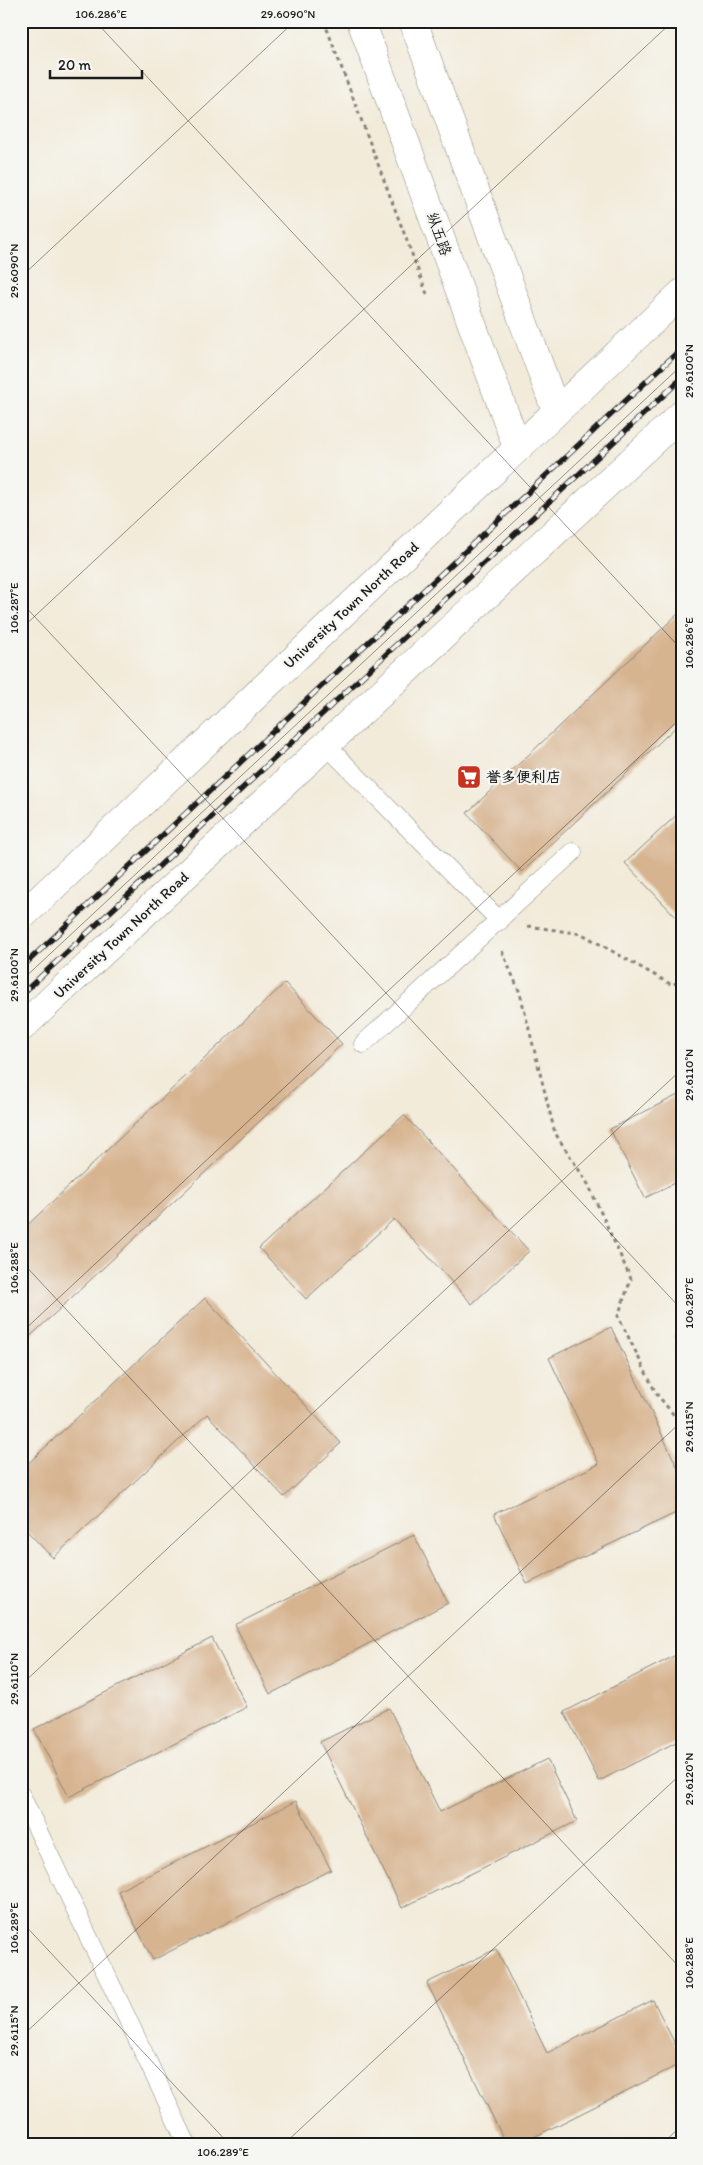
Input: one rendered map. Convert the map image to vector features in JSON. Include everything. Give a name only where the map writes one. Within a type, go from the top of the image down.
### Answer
[{"type":"main road","name":"纵五路","points":[[361,21],[517,448]]},
{"type":"main road","points":[[413,21],[556,411]]},
{"type":"main road","name":"University Town North Road","points":[[21,917],[682,293]]},
{"type":"main road","name":"University Town North Road","points":[[21,1028],[682,414]]},
{"type":"lane","points":[[326,745],[500,921]]},
{"type":"lane","points":[[363,1044],[500,921],[573,852]]},
{"type":"lane","points":[[21,1795],[187,2144]]},
{"type":"path","points":[[324,21],[428,298]]},
{"type":"path","points":[[682,980],[672,984],[582,934],[500,921],[502,952],[520,993],[555,1133],[588,1184],[631,1279],[618,1316],[656,1393],[682,1425]]},
{"type":"building","points":[[682,610],[682,721],[522,872],[467,813]]},
{"type":"building","points":[[682,810],[682,915],[678,919],[625,863]]},
{"type":"building","points":[[285,983],[342,1044],[21,1345],[21,1231]]},
{"type":"building","points":[[682,1093],[682,1179],[645,1198],[610,1129]]},
{"type":"building","points":[[404,1115],[529,1251],[472,1304],[394,1219],[306,1299],[259,1248]]},
{"type":"building","points":[[205,1298],[341,1443],[284,1497],[207,1414],[53,1558],[21,1525],[21,1470]]},
{"type":"building","points":[[611,1327],[682,1477],[682,1510],[527,1584],[494,1514],[599,1464],[549,1358]]},
{"type":"building","points":[[682,1334],[682,1351],[675,1337]]},
{"type":"building","points":[[414,1535],[448,1603],[270,1694],[235,1625]]},
{"type":"building","points":[[212,1638],[247,1707],[69,1797],[34,1729]]},
{"type":"building","points":[[682,1652],[682,1739],[599,1781],[564,1712]]},
{"type":"building","points":[[389,1708],[440,1812],[547,1759],[577,1821],[402,1908],[320,1742]]},
{"type":"building","points":[[296,1801],[331,1870],[153,1960],[118,1891]]},
{"type":"building","points":[[496,1949],[547,2053],[653,2000],[682,2058],[682,2063],[520,2144],[506,2144],[427,1983]]},
{"type":"railway","points":[[21,968],[682,348]]},
{"type":"railway","points":[[21,995],[682,378]]},
{"type":"place","name":"誉多便利店","points":[[469,777]]}]
